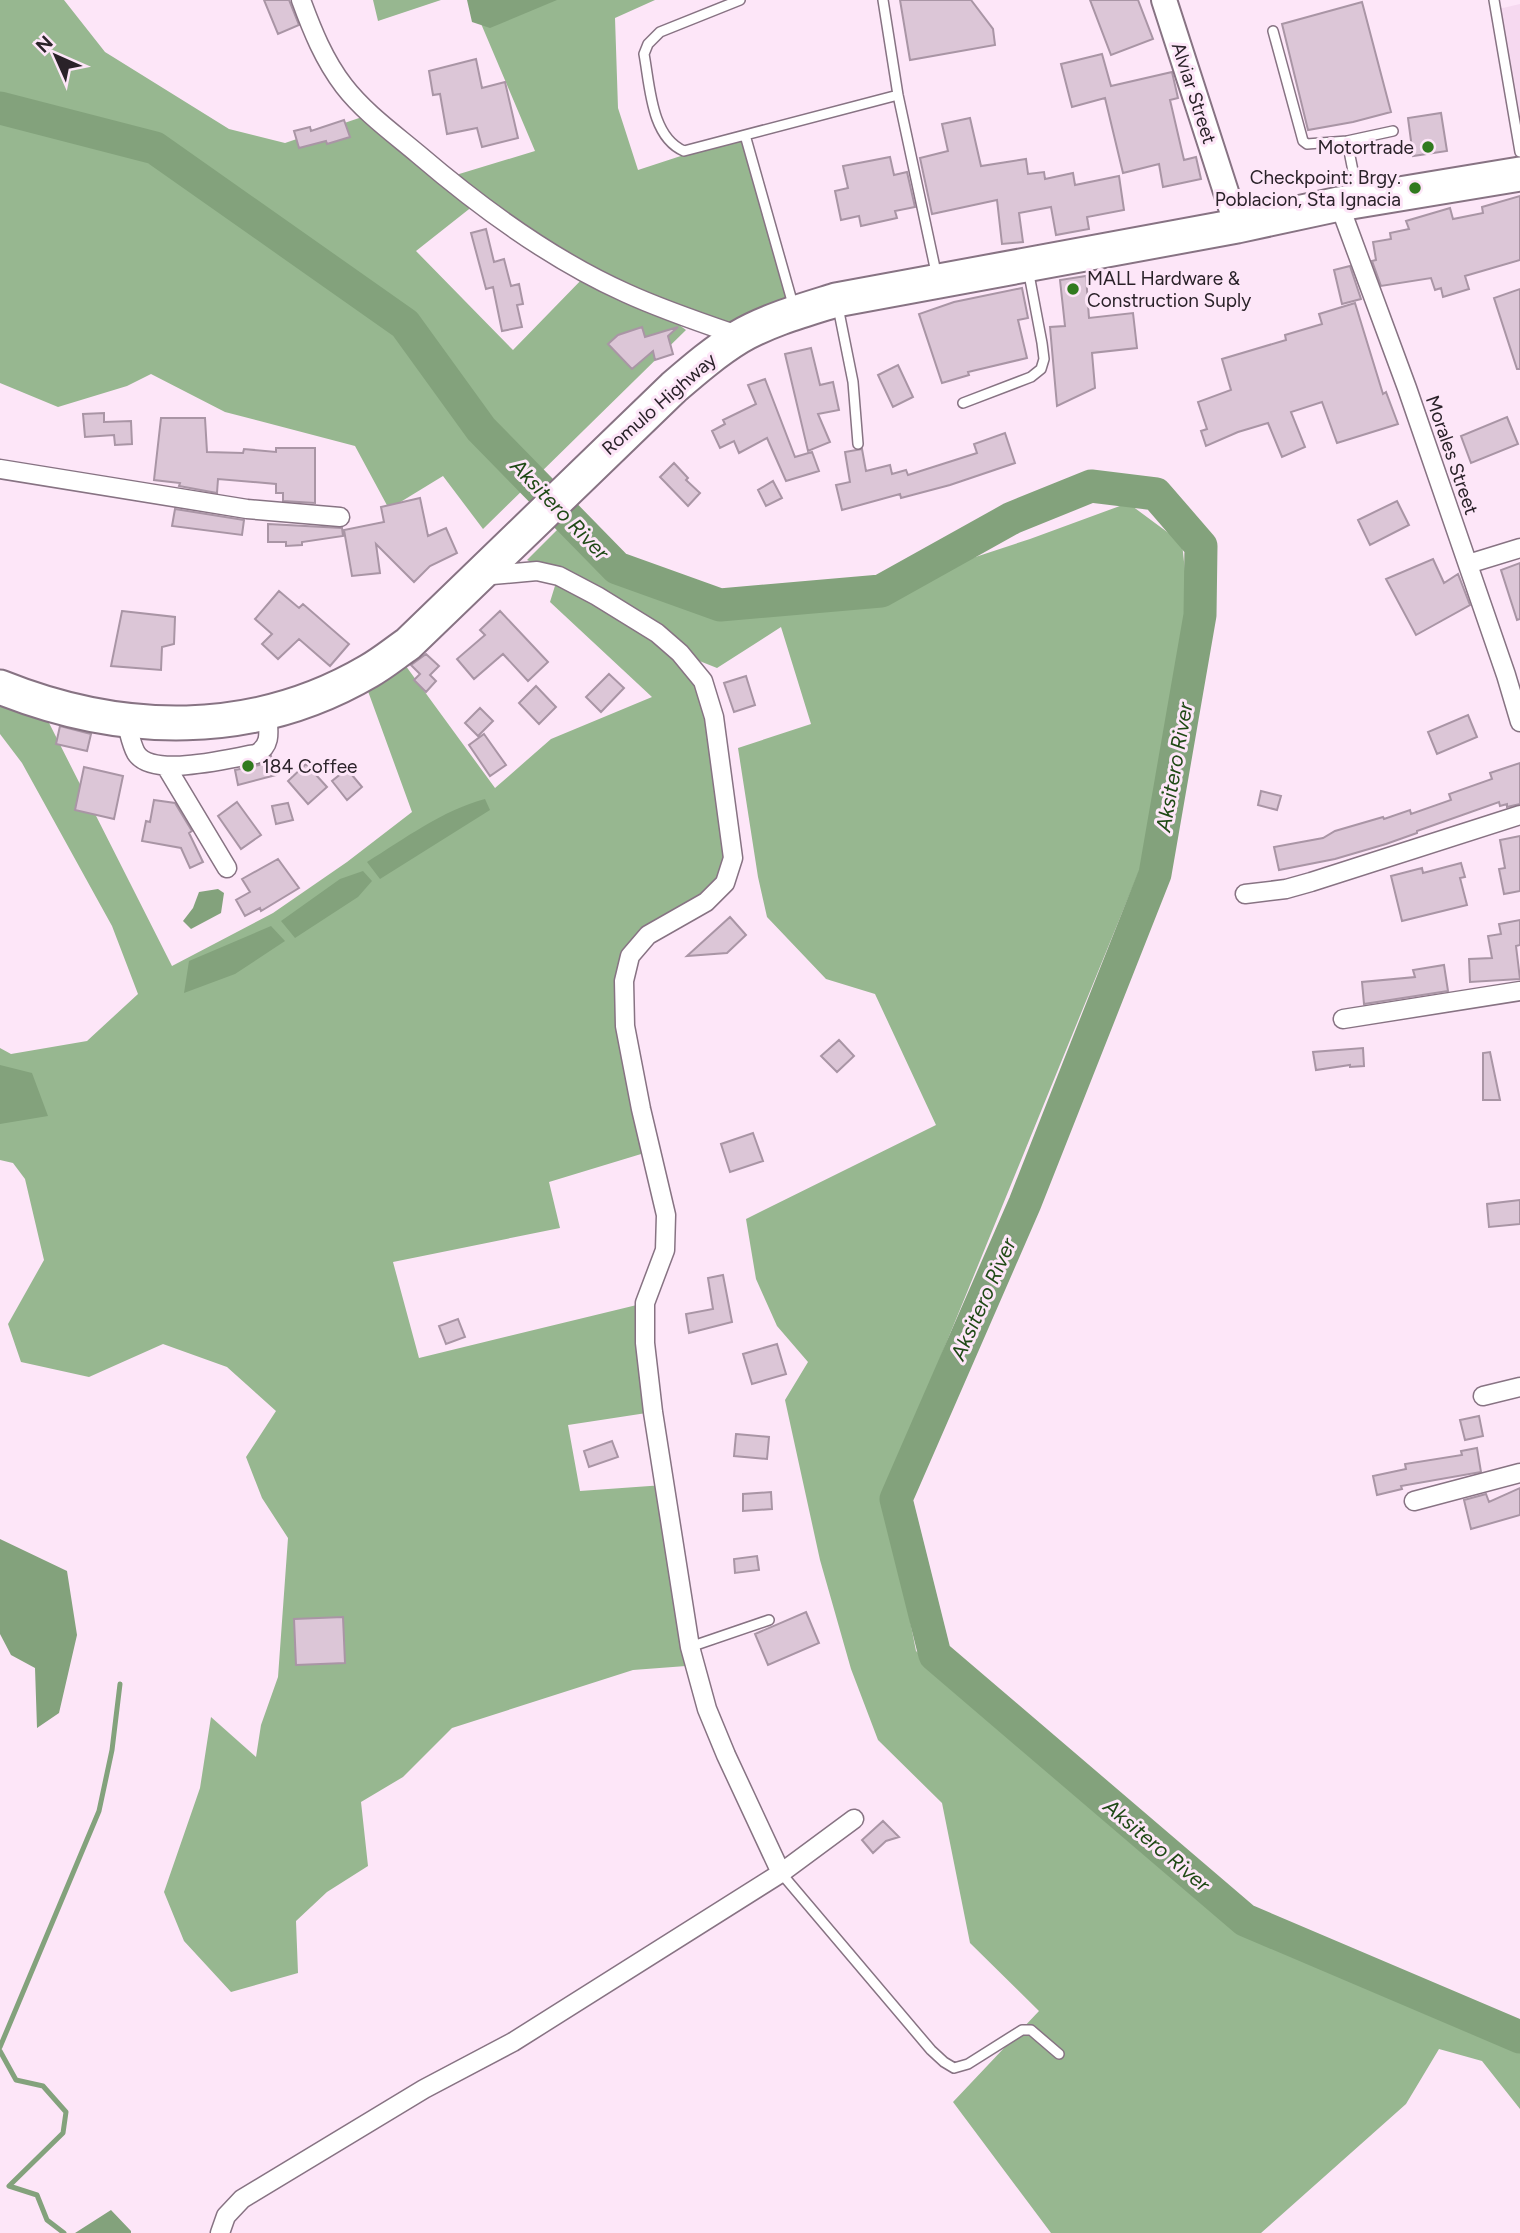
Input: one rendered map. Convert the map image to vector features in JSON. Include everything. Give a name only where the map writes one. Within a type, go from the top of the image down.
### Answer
[{"type":"highway","name":"Romulo Highway","points":[[0,687],[77,713],[126,722],[167,724],[213,723],[267,712],[318,696],[369,671],[408,644],[594,461],[704,361],[740,336],[795,313],[836,300],[1237,226],[1349,202],[1520,174]]},
{"type":"street","points":[[301,0],[320,48],[344,87],[387,128],[509,226],[587,274],[670,312],[740,336]]},
{"type":"street","name":"Alviar Street","points":[[1164,0],[1237,226]]},
{"type":"street","name":"Morales Street","points":[[1349,202],[1520,722]]},
{"type":"street","points":[[0,469],[247,509],[340,517]]},
{"type":"street","points":[[1468,564],[1520,548]]},
{"type":"street","points":[[484,570],[537,571],[558,576],[597,596],[657,633],[680,653],[704,681],[714,717],[733,858],[725,883],[706,902],[648,935],[630,957],[624,981],[627,1038],[666,1214],[666,1250],[645,1303],[645,1343],[653,1412],[690,1647],[721,1744],[780,1873]]},
{"type":"street","points":[[126,722],[136,754],[145,761],[167,768],[256,754],[264,750],[269,740],[267,712]]},
{"type":"street","points":[[167,768],[227,868]]},
{"type":"street","points":[[1245,894],[1304,884],[1520,815]]},
{"type":"street","points":[[1343,1019],[1520,991]]},
{"type":"street","points":[[1483,1396],[1520,1387]]},
{"type":"street","points":[[1414,1501],[1520,1473]]},
{"type":"street","points":[[220,2233],[226,2216],[242,2199],[424,2089],[513,2042],[780,1873],[854,1819]]},
{"type":"lane","points":[[740,0],[660,32],[648,44],[644,54],[659,127],[674,147],[684,151],[898,95]]},
{"type":"lane","points":[[883,0],[898,95],[937,281]]},
{"type":"lane","points":[[1494,0],[1520,152]]},
{"type":"lane","points":[[1273,32],[1303,141],[1311,146],[1393,131]]},
{"type":"lane","points":[[745,135],[795,313]]},
{"type":"lane","points":[[1347,141],[1349,202]]},
{"type":"lane","points":[[963,403],[1031,377],[1041,369],[1044,359],[1042,343],[1027,264]]},
{"type":"lane","points":[[836,300],[853,382],[858,444]]},
{"type":"lane","points":[[690,1647],[769,1620]]},
{"type":"lane","points":[[780,1873],[944,2062],[954,2068],[968,2064],[1022,2030],[1031,2030],[1059,2054]]},
{"type":"shaded area","points":[[0,0],[64,0],[105,52],[229,129],[285,143],[371,114],[446,178],[535,151],[471,0],[655,0],[615,18],[618,108],[638,170],[745,135],[791,297],[718,328],[651,304],[686,330],[483,529],[443,476],[389,509],[355,446],[225,412],[151,374],[127,386],[58,407],[0,383]],"holes":[[[478,202],[587,274],[513,350],[416,251]]]},
{"type":"shaded area","points":[[373,0],[441,0],[378,21]]},
{"type":"shaded area","points":[[467,0],[557,0],[490,28],[472,22]]},
{"type":"shaded area","points":[[1520,4],[1520,136],[1490,11]]},
{"type":"shaded area","points":[[1128,503],[1182,543],[1189,609],[1142,864],[885,1493],[916,1651],[1233,1929],[1455,2023],[1520,2042],[1520,2109],[1482,2061],[1439,2049],[1406,2104],[1261,2233],[1051,2233],[953,2102],[1039,2011],[970,1943],[942,1803],[878,1740],[851,1669],[820,1560],[785,1400],[808,1362],[777,1326],[756,1279],[746,1219],[936,1125],[875,994],[826,979],[767,917],[758,877],[738,748],[811,724],[781,627],[717,668],[682,654],[703,681],[727,878],[648,935],[624,981],[651,1151],[549,1182],[560,1228],[393,1262],[419,1358],[645,1303],[653,1412],[568,1425],[580,1491],[664,1485],[699,1678],[686,1666],[633,1670],[452,1728],[403,1777],[361,1802],[368,1866],[327,1892],[296,1921],[298,1973],[231,1992],[184,1941],[164,1892],[200,1788],[211,1717],[256,1757],[261,1725],[278,1677],[288,1538],[262,1498],[246,1457],[276,1411],[227,1367],[163,1344],[89,1377],[21,1362],[8,1324],[44,1260],[25,1179],[13,1163],[0,1160],[0,1048],[11,1054],[87,1041],[138,994],[112,926],[22,763],[0,734],[0,688],[44,713],[172,966],[273,913],[347,862],[412,812],[365,683],[400,658],[495,788],[551,739],[652,697],[550,602],[558,576],[527,560],[564,523],[617,568],[720,605],[869,592],[1030,539]]},
{"type":"shaded area","points":[[485,799],[490,810],[380,879],[367,862],[439,818]]},
{"type":"shaded area","points":[[363,871],[372,881],[358,897],[295,938],[281,921],[340,879]]},
{"type":"shaded area","points":[[218,889],[224,893],[221,913],[191,929],[183,921],[193,908],[199,892]]},
{"type":"shaded area","points":[[271,926],[285,941],[235,974],[184,993],[189,961]]},
{"type":"shaded area","points":[[0,1065],[32,1073],[48,1116],[0,1124]]},
{"type":"shaded area","points":[[0,1539],[67,1571],[77,1635],[59,1713],[37,1728],[35,1668],[11,1655],[0,1634]]},
{"type":"shaded area","points":[[111,2210],[131,2233],[75,2233]]},
{"type":"building","points":[[264,0],[289,0],[299,25],[278,34]]},
{"type":"building","points":[[900,0],[971,0],[993,29],[995,45],[910,60]]},
{"type":"building","points":[[1090,0],[1138,0],[1153,39],[1111,55]]},
{"type":"building","points":[[1362,2],[1391,112],[1308,130],[1282,24]]},
{"type":"building","points":[[1102,54],[1111,86],[1172,72],[1178,98],[1170,100],[1184,160],[1196,157],[1201,179],[1163,187],[1159,164],[1123,173],[1105,98],[1072,107],[1061,64]]},
{"type":"building","points":[[476,59],[482,88],[505,82],[518,138],[482,147],[477,128],[447,134],[440,94],[433,95],[429,71]]},
{"type":"building","points":[[1441,113],[1447,151],[1413,156],[1408,118]]},
{"type":"building","points":[[970,118],[981,166],[1026,159],[1028,174],[1044,172],[1045,179],[1073,173],[1075,185],[1119,176],[1124,210],[1087,217],[1089,229],[1056,235],[1051,207],[1019,213],[1023,242],[1002,244],[997,200],[932,214],[920,158],[948,151],[942,124]]},
{"type":"building","points":[[344,120],[350,137],[299,148],[294,131],[310,127],[311,131]]},
{"type":"building","points":[[890,157],[894,175],[907,172],[915,207],[895,211],[897,218],[861,226],[859,216],[841,220],[835,191],[848,188],[843,166]]},
{"type":"building","points":[[1520,196],[1520,260],[1465,276],[1469,289],[1443,297],[1441,288],[1435,290],[1431,278],[1381,286],[1372,261],[1376,260],[1373,242],[1391,239],[1390,233],[1409,229],[1406,221],[1450,208],[1453,219],[1483,213],[1482,207]]},
{"type":"building","points":[[486,229],[494,262],[504,259],[511,286],[519,284],[523,304],[517,305],[522,327],[502,331],[493,287],[486,289],[471,233]]},
{"type":"building","points":[[1350,266],[1361,299],[1342,304],[1334,270]]},
{"type":"building","points":[[1086,276],[1089,318],[1133,313],[1137,348],[1092,353],[1095,388],[1057,406],[1050,327],[1065,326],[1060,280]]},
{"type":"building","points":[[1022,288],[1028,318],[1018,320],[1027,358],[968,372],[969,375],[942,383],[919,314],[954,302]]},
{"type":"building","points":[[1520,289],[1520,369],[1517,369],[1494,298]]},
{"type":"building","points":[[1355,303],[1383,394],[1386,392],[1398,424],[1337,443],[1322,402],[1291,412],[1305,447],[1282,457],[1268,423],[1206,446],[1201,431],[1207,429],[1198,402],[1231,390],[1222,359],[1286,340],[1285,335],[1322,324],[1319,314]]},
{"type":"building","points":[[642,327],[645,337],[678,327],[668,336],[673,354],[655,360],[653,351],[632,369],[608,344],[618,335]]},
{"type":"building","points":[[811,348],[820,385],[833,382],[839,410],[818,414],[830,442],[808,451],[785,354]]},
{"type":"building","points":[[898,365],[913,397],[893,407],[878,375]]},
{"type":"building","points":[[765,379],[795,457],[812,452],[819,471],[786,481],[767,438],[739,453],[734,441],[720,448],[712,431],[725,424],[723,420],[756,404],[748,385]]},
{"type":"building","points":[[104,413],[104,422],[131,421],[132,444],[115,445],[114,435],[85,437],[83,414]]},
{"type":"building","points":[[1507,417],[1518,444],[1471,463],[1461,436]]},
{"type":"building","points":[[161,418],[205,418],[207,452],[243,453],[244,449],[276,452],[276,448],[315,448],[315,503],[283,501],[283,493],[276,493],[276,484],[218,479],[217,493],[179,486],[180,483],[154,480]]},
{"type":"building","points":[[1005,433],[1015,463],[950,485],[901,498],[900,494],[842,510],[836,485],[850,482],[845,452],[862,449],[866,471],[890,465],[892,474],[906,470],[908,475],[977,453],[974,444]]},
{"type":"building","points":[[674,463],[700,493],[688,506],[660,477]]},
{"type":"building","points":[[773,481],[782,498],[766,506],[758,490]]},
{"type":"building","points":[[420,498],[428,536],[446,528],[457,553],[430,566],[414,582],[376,544],[380,573],[352,576],[344,530],[384,522],[381,507]]},
{"type":"building","points":[[1397,501],[1409,525],[1370,545],[1358,520]]},
{"type":"building","points":[[175,509],[244,520],[242,535],[172,526]]},
{"type":"building","points":[[268,524],[342,528],[343,536],[286,546],[286,542],[268,542]]},
{"type":"building","points":[[1433,559],[1444,583],[1458,574],[1470,605],[1416,635],[1386,579]]},
{"type":"building","points":[[1520,563],[1520,619],[1517,620],[1501,570]]},
{"type":"building","points":[[279,591],[299,608],[303,604],[349,644],[330,666],[299,639],[278,659],[262,644],[272,634],[255,619]]},
{"type":"building","points":[[122,611],[175,617],[174,644],[162,647],[161,670],[111,666]]},
{"type":"building","points":[[500,611],[548,662],[528,681],[503,654],[474,679],[457,659],[485,635],[480,630]]},
{"type":"building","points":[[426,654],[439,666],[430,675],[436,681],[426,692],[414,680],[420,674],[411,665]]},
{"type":"building","points":[[609,674],[624,688],[601,712],[586,697]]},
{"type":"building","points":[[746,676],[755,705],[734,712],[724,683]]},
{"type":"building","points":[[536,686],[556,707],[539,724],[519,703]]},
{"type":"building","points":[[480,708],[493,721],[478,736],[465,723]]},
{"type":"building","points":[[1468,715],[1477,737],[1437,754],[1428,732]]},
{"type":"building","points":[[60,726],[91,734],[87,751],[56,744]]},
{"type":"building","points":[[484,734],[506,765],[490,776],[469,745]]},
{"type":"building","points":[[271,756],[276,775],[238,785],[235,770],[259,765]]},
{"type":"building","points":[[1520,763],[1520,804],[1507,807],[1507,804],[1500,806],[1499,802],[1386,844],[1335,859],[1279,870],[1274,847],[1323,838],[1335,831],[1410,810],[1411,814],[1451,800],[1449,794],[1492,779],[1490,773]]},
{"type":"building","points":[[306,764],[327,787],[308,804],[288,781]]},
{"type":"building","points":[[84,767],[123,776],[114,819],[75,810]]},
{"type":"building","points":[[347,769],[362,787],[347,800],[332,781]]},
{"type":"building","points":[[1261,791],[1281,796],[1277,810],[1258,805]]},
{"type":"building","points":[[154,800],[175,803],[192,831],[189,833],[203,862],[190,868],[181,848],[142,841],[146,821],[150,822]]},
{"type":"building","points":[[237,802],[261,835],[241,849],[218,816]]},
{"type":"building","points":[[288,803],[293,820],[276,824],[272,806]]},
{"type":"building","points":[[1520,836],[1520,891],[1504,894],[1499,869],[1505,868],[1500,840]]},
{"type":"building","points":[[278,859],[299,888],[261,911],[260,908],[245,916],[236,900],[250,892],[242,879]]},
{"type":"building","points":[[1461,863],[1465,877],[1460,878],[1467,905],[1402,921],[1391,876],[1422,868],[1423,873]]},
{"type":"building","points":[[730,917],[746,935],[727,953],[687,956]]},
{"type":"building","points":[[1520,920],[1520,945],[1516,946],[1520,979],[1470,982],[1469,959],[1492,958],[1488,936],[1501,934],[1499,924]]},
{"type":"building","points":[[1444,965],[1448,991],[1364,1004],[1362,982],[1415,977],[1413,970]]},
{"type":"building","points":[[839,1040],[854,1056],[837,1072],[821,1056]]},
{"type":"building","points":[[1363,1048],[1364,1066],[1350,1065],[1316,1070],[1313,1052]]},
{"type":"building","points":[[1490,1052],[1500,1100],[1483,1100],[1483,1053]]},
{"type":"building","points":[[753,1133],[763,1161],[730,1172],[721,1144]]},
{"type":"building","points":[[1520,1200],[1520,1224],[1489,1227],[1487,1204]]},
{"type":"building","points":[[723,1275],[732,1322],[689,1333],[686,1314],[713,1309],[708,1278]]},
{"type":"building","points":[[458,1319],[465,1337],[446,1344],[439,1326]]},
{"type":"building","points":[[777,1344],[786,1374],[752,1384],[743,1354]]},
{"type":"building","points":[[1479,1416],[1483,1436],[1465,1440],[1460,1420]]},
{"type":"building","points":[[736,1434],[769,1437],[767,1459],[734,1456]]},
{"type":"building","points":[[612,1441],[618,1457],[589,1467],[584,1451]]},
{"type":"building","points":[[1477,1448],[1481,1472],[1401,1486],[1402,1489],[1377,1495],[1373,1476],[1406,1469],[1405,1464],[1462,1455],[1461,1451]]},
{"type":"building","points":[[1520,1488],[1520,1515],[1471,1529],[1464,1500],[1486,1494],[1489,1502]]},
{"type":"building","points":[[771,1492],[772,1509],[743,1511],[743,1494]]},
{"type":"building","points":[[757,1556],[759,1570],[735,1573],[734,1559]]},
{"type":"building","points":[[806,1612],[819,1643],[768,1665],[755,1634]]},
{"type":"building","points":[[343,1617],[345,1663],[296,1665],[294,1619]]},
{"type":"building","points":[[883,1821],[899,1837],[886,1841],[873,1853],[862,1840]]},
{"type":"waterway","name":"Aksitero River","points":[[0,108],[155,148],[405,324],[481,429],[617,568],[720,605],[881,591],[1012,518],[1091,486],[1156,494],[1201,546],[1200,615],[1155,874],[1025,1203],[896,1499],[935,1655],[1245,1920],[1520,2037]]},
{"type":"waterway","points":[[0,2047],[99,1811],[112,1750],[120,1684]]},
{"type":"waterway","points":[[0,2051],[16,2080],[43,2086],[66,2112],[63,2133],[9,2186],[37,2195],[47,2220],[64,2233]]},
{"type":"place","name":"Motortrade","points":[[1428,147]]},
{"type":"place","name":"Checkpoint: Brgy. Poblacion, Sta Ignacia","points":[[1415,188]]},
{"type":"place","name":"MALL Hardware & Construction Suply","points":[[1073,289]]},
{"type":"place","name":"184 Coffee","points":[[248,766]]}]
